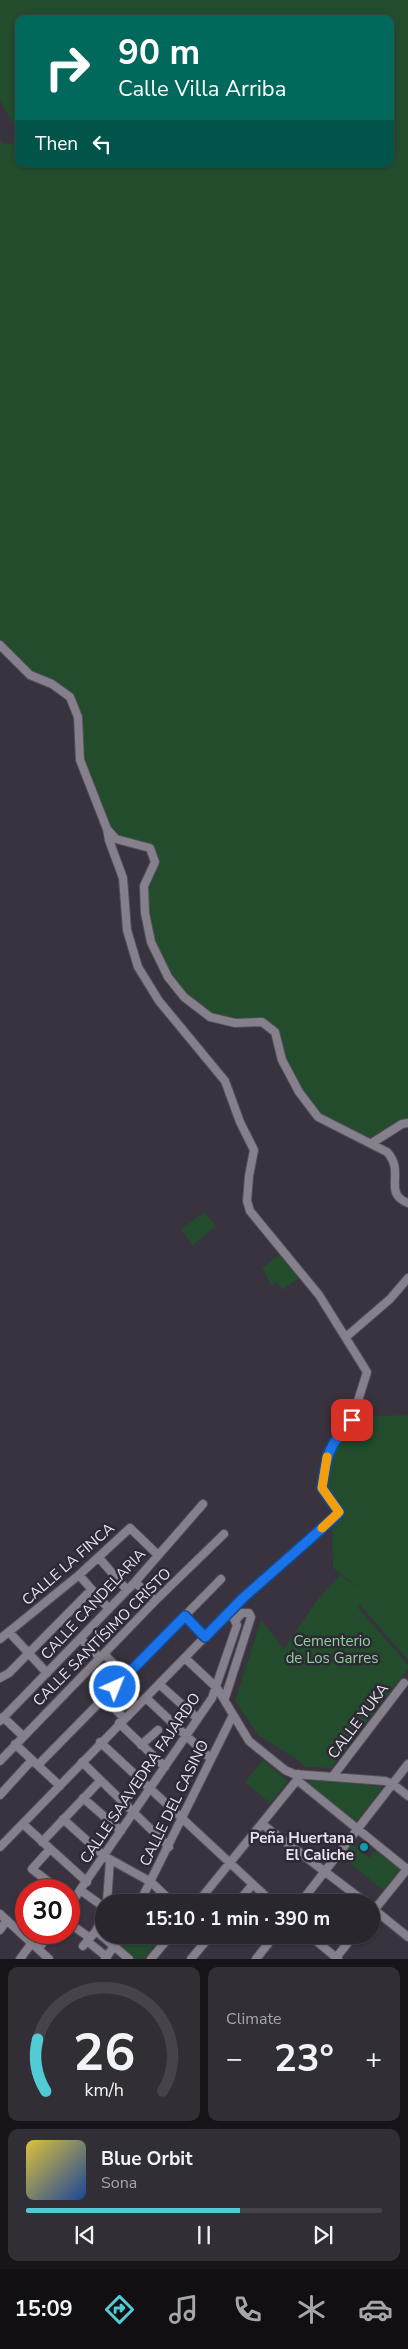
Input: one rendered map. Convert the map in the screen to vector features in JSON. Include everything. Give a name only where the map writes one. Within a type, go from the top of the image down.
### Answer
[{"type":"street","points":[[0,645],[30,675],[52,684],[70,698],[78,717],[80,760],[123,878],[123,899],[127,930],[138,967],[159,1001],[225,1081],[240,1122],[254,1150],[247,1201],[250,1211],[319,1296],[367,1372],[352,1420],[335,1439],[327,1454],[322,1488],[337,1508],[339,1512],[337,1515],[241,1601],[100,1742],[0,1847]]},
{"type":"street","points":[[106,829],[116,839],[150,848],[155,862],[144,886],[144,913],[151,942],[168,977],[184,997],[210,1017],[235,1023],[262,1022],[275,1032],[282,1060],[299,1092],[318,1117],[372,1143],[393,1158],[397,1169],[395,1193],[399,1200],[408,1203]]},
{"type":"street","points":[[372,1143],[402,1124],[408,1123]]},
{"type":"street","points":[[346,1337],[390,1299],[408,1278]]},
{"type":"street","name":"CALLE CANDELARIA","points":[[2,1719],[135,1582],[203,1504]]},
{"type":"street","name":"CALLE LA FINCA","points":[[0,1639],[99,1558],[130,1528],[158,1555]]},
{"type":"street","name":"CALLE SANTÍSIMO CRISTO","points":[[0,1761],[224,1534]]},
{"type":"street","points":[[99,1558],[127,1590]]},
{"type":"street","points":[[79,1575],[109,1609]]},
{"type":"street","points":[[0,1794],[104,1698],[221,1579]]},
{"type":"street","points":[[135,1582],[156,1601]]},
{"type":"street","points":[[0,1678],[28,1654],[91,1590]]},
{"type":"street","points":[[224,1698],[251,1624],[251,1617],[246,1612],[241,1601]]},
{"type":"street","points":[[226,1616],[233,1617],[236,1620],[242,1613],[246,1612]]},
{"type":"street","points":[[185,1616],[205,1637]]},
{"type":"street","name":"CALLE SAAVEDRA FAJARDO","points":[[80,1890],[107,1858],[121,1831],[212,1698],[237,1625],[236,1620]]},
{"type":"street","points":[[9,1632],[47,1673]]},
{"type":"street","points":[[81,1639],[126,1676]]},
{"type":"street","points":[[185,1658],[217,1688],[249,1741],[285,1770],[297,1777],[358,1830],[408,1868],[380,1901]]},
{"type":"street","name":"CALLE YUKA","points":[[334,1776],[404,1683]]},
{"type":"street","points":[[159,1684],[198,1718]]},
{"type":"street","points":[[104,1698],[141,1744],[165,1767]]},
{"type":"street","points":[[146,1698],[210,1758]]},
{"type":"street","name":"CALLE DEL CASINO","points":[[144,1894],[169,1848],[210,1758],[233,1715]]},
{"type":"street","points":[[2,1719],[23,1736]]},
{"type":"street","points":[[141,1744],[158,1730]]},
{"type":"street","points":[[100,1742],[149,1790],[264,1894]]},
{"type":"street","points":[[15,1744],[60,1786]]},
{"type":"street","points":[[0,1747],[6,1754]]},
{"type":"street","points":[[82,1762],[169,1848]]},
{"type":"street","points":[[307,1894],[408,1764]]},
{"type":"street","points":[[297,1777],[334,1776],[385,1781],[393,1784],[408,1796]]},
{"type":"street","points":[[205,1894],[262,1824],[297,1777]]},
{"type":"street","points":[[42,1842],[100,1781]]},
{"type":"street","points":[[83,1798],[121,1831]]},
{"type":"street","points":[[63,1819],[107,1858],[151,1882],[164,1894]]},
{"type":"street","points":[[23,1824],[86,1882]]},
{"type":"street","points":[[262,1824],[355,1894]]},
{"type":"street","points":[[45,1879],[32,1869],[50,1849]]},
{"type":"street","points":[[107,1858],[107,1894]]},
{"type":"street","points":[[245,1894],[253,1884]]},
{"type":"street","points":[[80,1890],[95,1901]]},
{"type":"street","points":[[0,1914],[49,1959]]},
{"type":"street","points":[[380,1916],[408,1937]]},
{"type":"street","points":[[0,1930],[7,1920]]},
{"type":"street","points":[[87,1942],[95,1932]]},
{"type":"street","points":[[80,1935],[106,1958],[116,1946]]},
{"type":"street","points":[[20,1959],[37,1944]]},
{"type":"street","points":[[113,1944],[129,1959]]},
{"type":"street","points":[[151,1959],[164,1944]]},
{"type":"street","points":[[191,1959],[204,1944]]},
{"type":"street","points":[[256,1959],[268,1944]]},
{"type":"street","points":[[320,1944],[336,1958],[347,1944]]},
{"type":"green space","points":[[0,0],[408,0],[408,1118],[370,1138],[329,1119],[310,1101],[294,1077],[267,1019],[234,1021],[218,1017],[196,1004],[170,975],[157,954],[146,907],[147,892],[155,867],[151,843],[115,834],[107,821],[84,766],[80,716],[67,692],[61,686],[28,669],[0,639],[0,140],[6,145],[15,142],[15,167],[394,167],[394,15],[15,15],[15,126],[0,101]]},
{"type":"green space","points":[[204,1212],[216,1226],[193,1245],[181,1230]]},
{"type":"green space","points":[[280,1254],[300,1277],[282,1290],[277,1282],[271,1285],[262,1268]]},
{"type":"green space","name":"Cementerio de Los Garres","points":[[404,1415],[408,1417],[408,1660],[360,1605],[358,1608],[408,1665],[408,1669],[331,1768],[306,1767],[258,1735],[235,1701],[261,1620],[284,1649],[318,1599],[340,1575],[364,1591],[333,1568],[332,1531],[340,1508],[327,1488],[329,1466],[343,1432],[364,1417]]},
{"type":"green space","points":[[263,1760],[288,1781],[270,1803],[245,1782]]},
{"type":"green space","points":[[310,1779],[383,1787],[356,1822],[308,1783]]},
{"type":"green space","points":[[352,1844],[369,1858],[376,1850],[400,1869],[383,1890],[341,1856]]},
{"type":"green space","points":[[119,1944],[156,1944],[144,1959],[135,1959]]},
{"type":"slow traffic","points":[[322,1528],[339,1512],[322,1488],[327,1457]]},
{"type":"place","name":"Peña Huertana El Caliche","points":[[364,1847]]},
{"type":"route","points":[[115,1687],[185,1616],[205,1637],[243,1598],[337,1515],[339,1512],[337,1508],[322,1488],[327,1454],[335,1439],[352,1420]]}]
